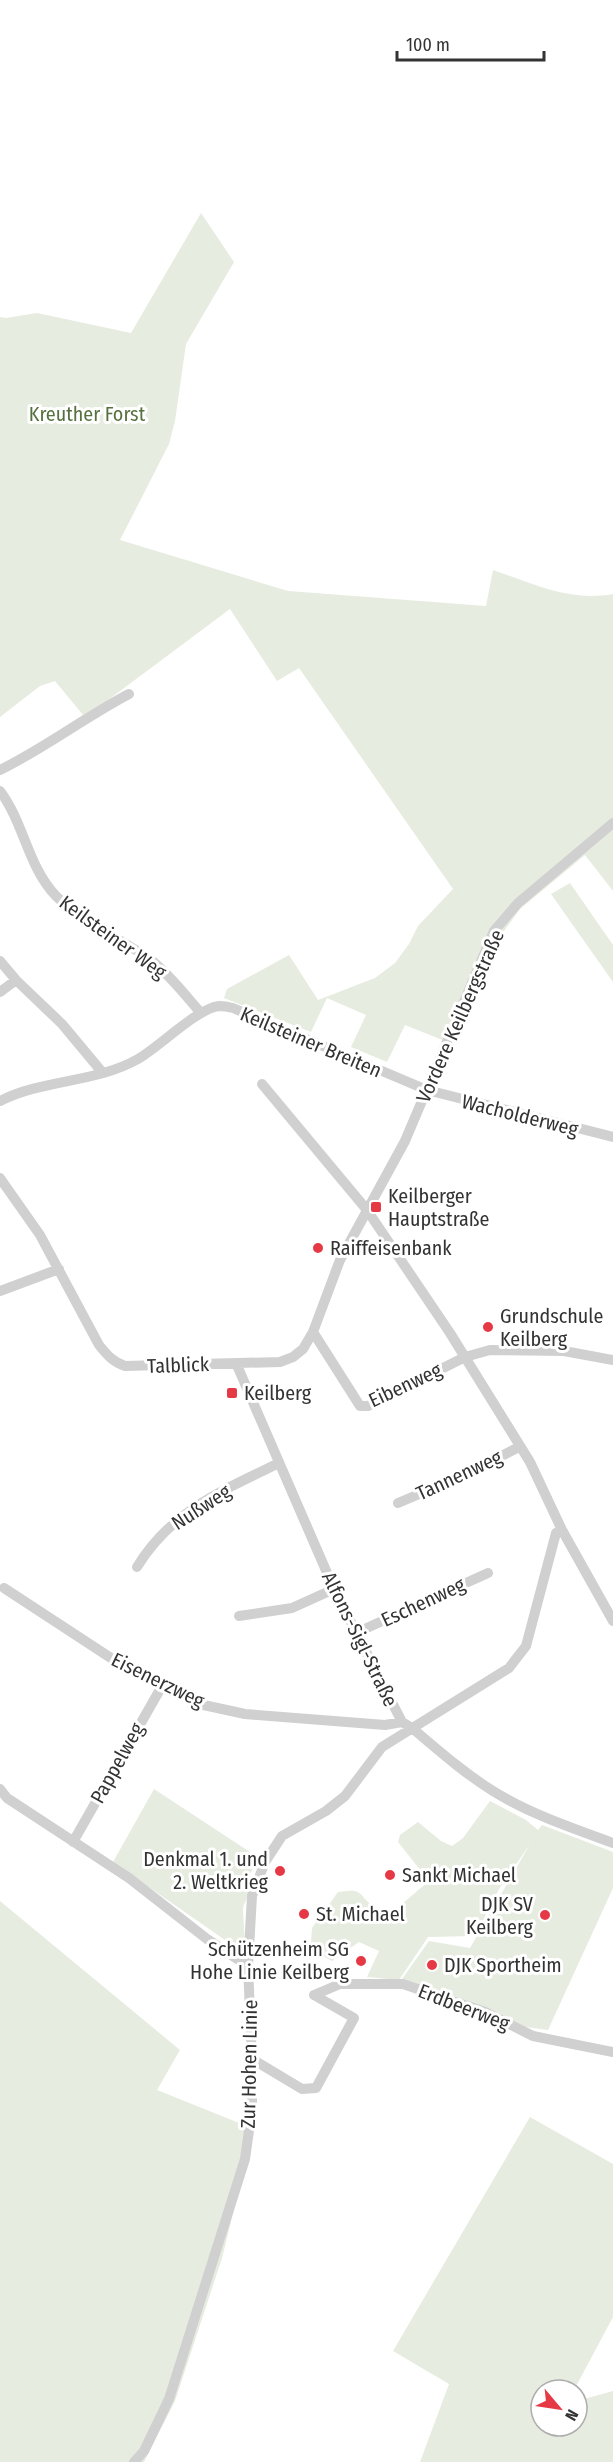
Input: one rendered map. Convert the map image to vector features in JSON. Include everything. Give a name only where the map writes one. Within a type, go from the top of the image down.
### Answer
[{"type":"street","points":[[0,770],[33,753],[90,714],[129,694]]},
{"type":"street","name":"Keilsteiner Weg","points":[[0,791],[41,877],[55,896],[76,913],[150,960],[168,976],[201,1013]]},
{"type":"street","name":"Vordere Keilbergstraße","points":[[367,1210],[395,1162],[495,931],[518,903],[613,823]]},
{"type":"street","points":[[0,961],[16,980],[62,1024],[102,1072]]},
{"type":"street","points":[[0,992],[16,980]]},
{"type":"street","name":"Keilsteiner Breiten","points":[[0,1101],[22,1092],[102,1072],[136,1060],[159,1046],[201,1013],[221,1006],[233,1008],[427,1090]]},
{"type":"street","points":[[262,1084],[367,1210],[465,1357],[530,1462],[561,1530],[613,1621]]},
{"type":"street","name":"Wacholderweg","points":[[427,1090],[613,1137]]},
{"type":"street","name":"Talblick","points":[[0,1178],[40,1235],[99,1345],[110,1359],[125,1366],[280,1362],[293,1357],[303,1349],[313,1332],[340,1260],[367,1210]]},
{"type":"street","points":[[0,1291],[59,1269]]},
{"type":"street","name":"Eibenweg","points":[[313,1332],[360,1406],[368,1406],[465,1357]]},
{"type":"street","points":[[465,1357],[490,1350],[564,1351],[613,1360]]},
{"type":"street","name":"Alfons-Sigl-Straße","points":[[236,1362],[334,1589],[402,1722],[469,1775],[495,1792],[542,1817],[613,1843]]},
{"type":"street","name":"Tannenweg","points":[[398,1503],[467,1474],[519,1447]]},
{"type":"street","name":"Nußweg","points":[[137,1567],[156,1538],[182,1515],[207,1499],[279,1463]]},
{"type":"street","name":"Zur Hohen Linie","points":[[134,2462],[144,2451],[169,2399],[245,2159],[252,2109],[248,1966],[252,1896],[264,1862],[282,1836],[326,1811],[345,1796],[382,1746],[509,1668],[519,1657],[526,1646],[556,1533],[561,1530]]},
{"type":"street","name":"Eschenweg","points":[[358,1632],[489,1573]]},
{"type":"street","name":"Eisenerzweg","points":[[4,1588],[117,1662],[199,1704],[245,1714],[385,1725],[402,1722]]},
{"type":"street","points":[[239,1616],[292,1608],[334,1589]]},
{"type":"street","name":"Pappelweg","points":[[73,1842],[162,1686]]},
{"type":"street","points":[[0,1789],[7,1798],[129,1878],[207,1939],[248,1966]]},
{"type":"street","name":"Erdbeerweg","points":[[252,2060],[302,2089],[316,2088],[354,2018],[314,1995],[340,1984],[403,1984],[485,2012],[533,2036],[613,2052]]},
{"type":"green space","name":"Kreuther Forst","points":[[201,213],[234,262],[186,344],[175,421],[169,444],[120,540],[288,591],[486,606],[493,570],[567,594],[597,596],[613,594],[613,891],[585,855],[520,909],[501,935],[495,927],[445,1041],[405,1025],[387,1062],[351,1047],[366,1015],[327,998],[311,1032],[224,998],[227,989],[289,955],[318,1000],[375,978],[395,963],[409,944],[418,926],[453,889],[299,668],[277,681],[230,609],[108,700],[83,715],[55,681],[40,686],[0,717],[0,317],[37,313],[131,333]]},
{"type":"green space","points":[[570,883],[613,945],[613,982],[551,894]]},
{"type":"green space","points":[[154,1789],[259,1858],[244,1884],[249,1893],[243,1907],[245,1954],[113,1862]]},
{"type":"green space","points":[[490,1801],[526,1820],[538,1830],[542,1825],[613,1852],[613,1888],[548,2030],[526,2027],[458,1997],[402,1979],[429,1941],[470,1948],[530,1844],[499,1889],[475,1936],[428,1937],[399,1980],[367,1977],[379,1951],[359,1942],[332,1961],[323,1956],[311,1942],[312,1928],[338,1892],[358,1892],[374,1907],[390,1914],[429,1881],[398,1842],[400,1835],[418,1822],[441,1841],[452,1846],[463,1838]]},
{"type":"green space","points":[[0,1901],[180,2050],[157,2090],[254,2129],[222,2258],[175,2401],[144,2462],[0,2462]]},
{"type":"green space","points":[[530,2117],[613,2164],[613,2317],[580,2378],[529,2378],[529,2438],[589,2438],[589,2398],[613,2391],[613,2462],[420,2462],[449,2384],[393,2351]]},
{"type":"place","name":"Keilberger Hauptstraße","points":[[376,1207]]},
{"type":"place","name":"Raiffeisenbank","points":[[318,1248]]},
{"type":"place","name":"Grundschule Keilberg","points":[[488,1327]]},
{"type":"place","name":"Keilberg","points":[[232,1393]]},
{"type":"place","name":"Denkmal 1. und 2. Weltkrieg","points":[[280,1871]]},
{"type":"place","name":"Sankt Michael","points":[[390,1875]]},
{"type":"place","name":"St. Michael","points":[[304,1914]]},
{"type":"place","name":"DJK SV Keilberg","points":[[545,1915]]},
{"type":"place","name":"Schützenheim SG Hohe Linie Keilberg","points":[[361,1961]]},
{"type":"place","name":"DJK Sportheim","points":[[432,1965]]}]
